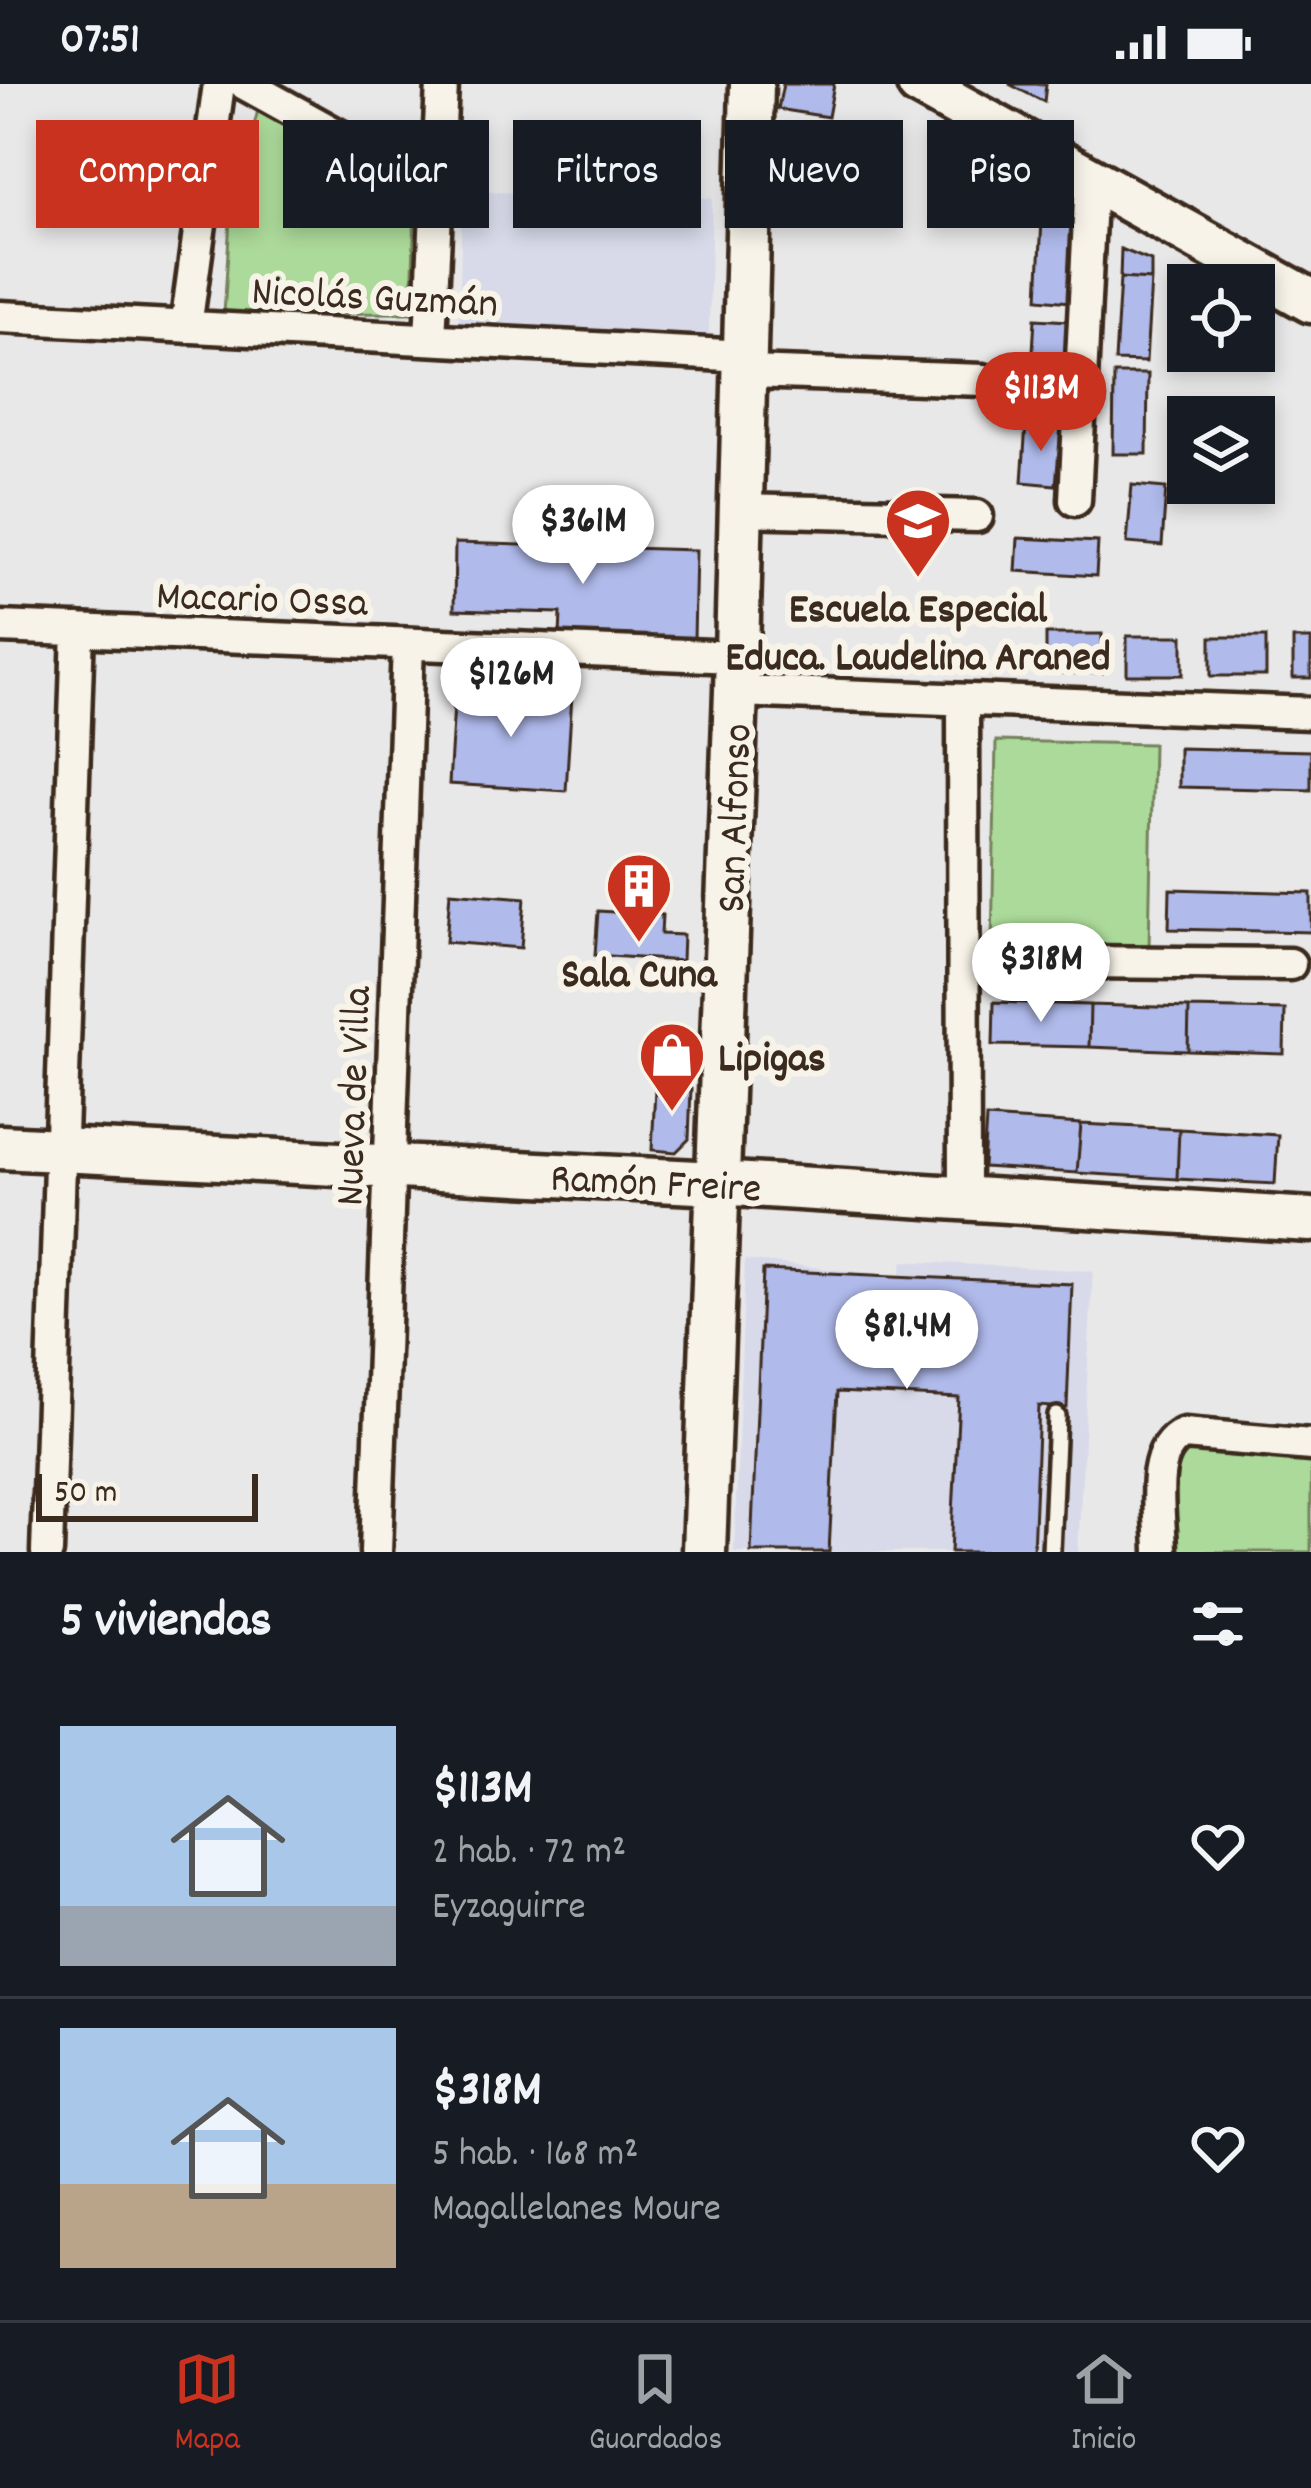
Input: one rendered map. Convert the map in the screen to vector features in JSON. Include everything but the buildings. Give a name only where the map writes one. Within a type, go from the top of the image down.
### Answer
[{"type":"street","points":[[186,326],[219,84]]},
{"type":"street","points":[[245,84],[310,120]]},
{"type":"street","points":[[440,120],[442,84]]},
{"type":"street","name":"San Alfonso","points":[[704,1552],[752,84]]},
{"type":"street","points":[[930,87],[1311,301]]},
{"type":"street","points":[[1075,500],[1091,179]]},
{"type":"street","points":[[430,339],[435,228]]},
{"type":"street","name":"Nicolás Guzmán","points":[[0,317],[430,339],[983,380]]},
{"type":"street","points":[[741,510],[977,516]]},
{"type":"street","name":"Macario Ossa","points":[[0,627],[408,644],[963,700],[1311,712]]},
{"type":"street","points":[[47,1552],[78,630]]},
{"type":"street","name":"Nueva de Villa","points":[[376,1552],[408,644]]},
{"type":"street","points":[[963,700],[964,1198]]},
{"type":"street","points":[[964,961],[1290,964]]},
{"type":"street","name":"Ramón Freire","points":[[0,1147],[717,1183],[1311,1220]]},
{"type":"street","points":[[1161,1552],[1161,1466],[1163,1449],[1170,1440],[1184,1434],[1311,1445]]},
{"type":"lane","points":[[1051,1552],[1057,1416]]},
{"type":"shaded area","points":[[489,192],[513,192],[513,228],[701,228],[701,198],[712,198],[709,335],[459,328],[461,228],[489,228]]},
{"type":"shaded area","points":[[745,1260],[900,1276],[903,1261],[1093,1271],[1078,1552],[734,1552]]},
{"type":"green space","points":[[258,110],[283,124],[283,228],[414,228],[412,313],[224,314],[229,228],[259,228]]},
{"type":"green space","points":[[996,741],[1153,744],[1149,949],[992,946]]},
{"type":"green space","points":[[1187,1445],[1311,1455],[1311,1552],[1172,1552],[1170,1462]]},
{"type":"place","name":"Escuela Especial Educa. Laudelina Araned","points":[[918,580]]},
{"type":"place","name":"Sala Cuna","points":[[639,945]]},
{"type":"place","name":"Lipigas","points":[[672,1114]]}]
